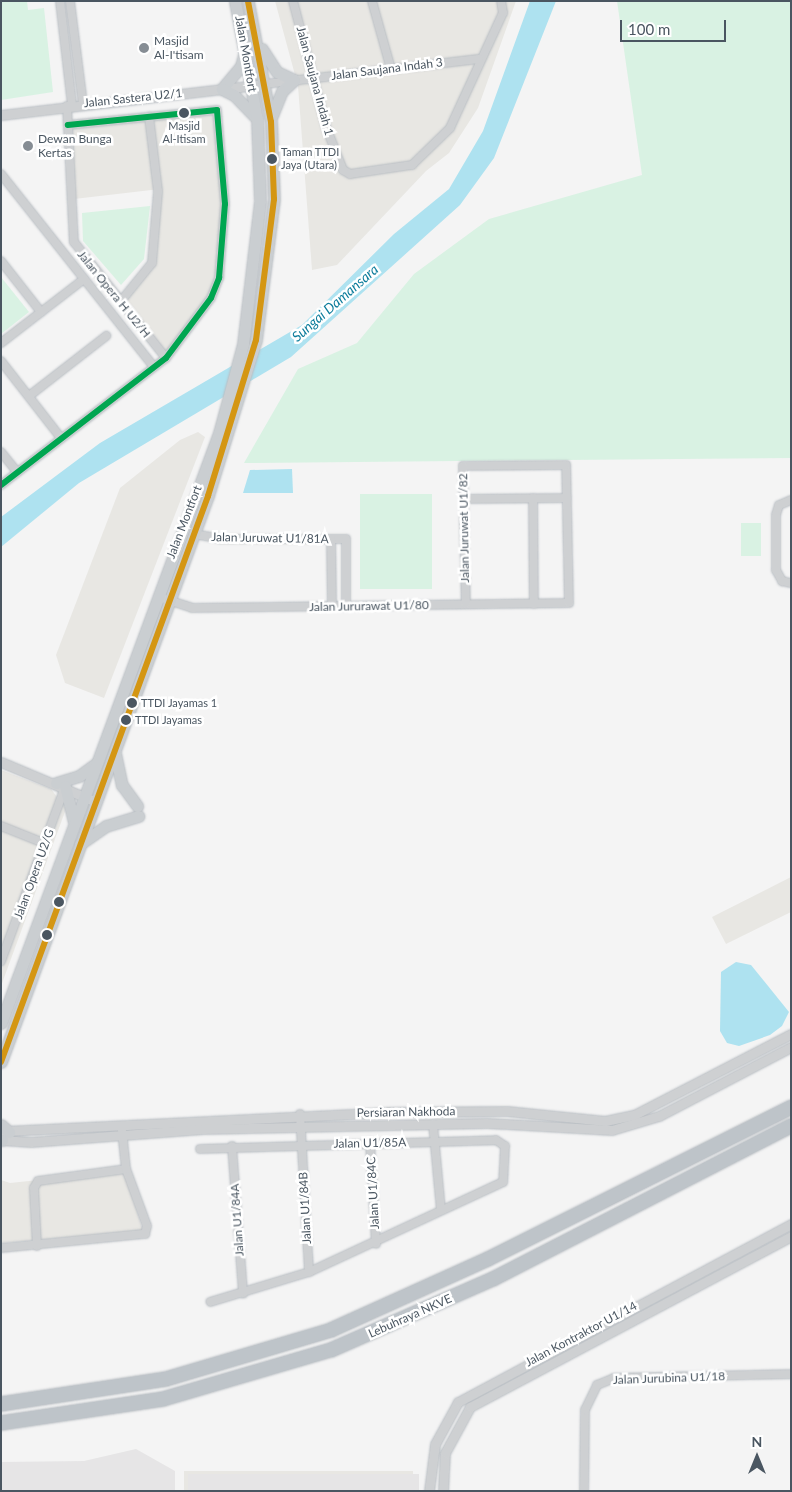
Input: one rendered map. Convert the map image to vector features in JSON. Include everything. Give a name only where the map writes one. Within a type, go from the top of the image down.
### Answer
[{"type":"highway","name":"Lebuhraya NKVE","points":[[1,1404],[166,1379],[331,1330],[479,1264],[791,1106]]},
{"type":"highway","name":"Lebuhraya NKVE","points":[[1,1423],[164,1399],[331,1350],[493,1279],[791,1126]]},
{"type":"main road","name":"Jalan Montfort","points":[[1,1062],[80,844],[97,763],[156,596],[218,432],[246,322],[260,201],[257,120],[246,44],[235,1]]},
{"type":"main road","name":"Jalan Montfort","points":[[1,1023],[74,825],[115,749],[170,601],[231,426],[260,314],[274,198],[270,122],[265,84],[248,1]]},
{"type":"main road","points":[[258,43],[277,72],[294,80],[282,91],[270,122]]},
{"type":"main road","points":[[246,44],[241,66],[222,89],[234,95],[257,120]]},
{"type":"main road","points":[[80,844],[106,826],[138,811],[122,786],[115,749]]},
{"type":"main road","points":[[74,825],[60,784],[79,776],[97,763]]},
{"type":"street","name":"Jalan Opera H U2/H","points":[[60,1],[69,106],[68,126],[74,242],[166,358]]},
{"type":"street","points":[[70,1],[83,104]]},
{"type":"street","name":"Jalan Saujana Indah 1","points":[[294,1],[312,78],[329,136],[343,170],[350,174],[419,162],[450,128],[479,59],[503,13],[501,1]]},
{"type":"street","points":[[372,1],[391,69]]},
{"type":"street","name":"Jalan Saujana Indah 3","points":[[265,84],[479,59]]},
{"type":"street","name":"Jalan Sastera U2/1","points":[[1,115],[265,84]]},
{"type":"street","points":[[1,484],[166,358],[211,298],[219,278],[225,204],[219,112],[68,126]]},
{"type":"street","points":[[121,301],[152,263],[158,191],[149,117]]},
{"type":"street","points":[[1,174],[154,367]]},
{"type":"street","points":[[1,261],[41,312]]},
{"type":"street","points":[[1,343],[84,279]]},
{"type":"street","points":[[28,396],[106,336]]},
{"type":"street","points":[[1,361],[61,438]]},
{"type":"street","points":[[1,452],[17,472]]},
{"type":"street","name":"Jalan Juruwat U1/82","points":[[466,604],[463,466],[566,465],[567,498]]},
{"type":"street","points":[[533,498],[534,604]]},
{"type":"street","points":[[464,499],[567,498]]},
{"type":"street","name":"Jalan Jururawat U1/80","points":[[156,596],[192,608],[569,603],[567,498]]},
{"type":"street","points":[[791,500],[779,505],[776,515],[778,578],[791,583]]},
{"type":"street","name":"Jalan Juruwat U1/81A","points":[[194,534],[221,540],[346,539],[346,606]]},
{"type":"street","points":[[331,539],[332,606]]},
{"type":"street","points":[[1,762],[89,795]]},
{"type":"street","name":"Jalan Opera U2/G","points":[[1,961],[46,844],[60,784]]},
{"type":"street","points":[[1,826],[46,844]]},
{"type":"street","name":"Persiaran Nakhoda","points":[[3,1134],[300,1114],[507,1111],[590,1121],[619,1119],[791,1034]]},
{"type":"street","name":"Persiaran Nakhoda","points":[[3,1134],[123,1136],[301,1126],[487,1123],[592,1132],[628,1127],[791,1048]]},
{"type":"street","name":"Jalan U1/84B","points":[[300,1114],[309,1272]]},
{"type":"street","points":[[210,1302],[243,1294],[309,1272],[376,1244],[441,1210],[433,1124]]},
{"type":"street","points":[[1,1248],[142,1237],[147,1226],[126,1169],[122,1125]]},
{"type":"street","name":"Jalan U1/85A","points":[[200,1149],[232,1146],[370,1142],[502,1142],[505,1180],[441,1210]]},
{"type":"street","name":"Jalan U1/84C","points":[[370,1142],[376,1244]]},
{"type":"street","name":"Jalan U1/84A","points":[[232,1146],[243,1294]]},
{"type":"street","points":[[38,1246],[34,1188],[38,1181],[126,1169]]},
{"type":"street","name":"Jalan Kontraktor U1/14","points":[[429,1491],[435,1444],[458,1402],[791,1224]]},
{"type":"street","name":"Jalan Kontraktor U1/14","points":[[443,1491],[445,1453],[470,1407],[791,1236]]},
{"type":"street","name":"Jalan Jurubina U1/18","points":[[584,1491],[585,1410],[597,1385],[614,1378],[791,1374]]},
{"type":"shaded area","points":[[275,1],[516,1],[478,108],[449,153],[426,171],[337,265],[312,270],[298,86]]},
{"type":"shaded area","points":[[215,112],[222,202],[216,276],[212,292],[166,354],[124,302],[156,262],[160,189],[74,199],[71,128]]},
{"type":"shaded area","points":[[198,432],[205,437],[104,698],[65,683],[56,655],[120,488],[180,440]]},
{"type":"shaded area","points":[[1,770],[51,789],[66,809],[1,986]]},
{"type":"shaded area","points":[[791,877],[791,912],[726,944],[712,917]]},
{"type":"shaded area","points":[[124,1171],[143,1231],[1,1243],[1,1180],[10,1183]]},
{"type":"shaded area","points":[[136,1449],[175,1471],[175,1491],[1,1491],[1,1462],[84,1461]]},
{"type":"shaded area","points":[[184,1471],[413,1471],[413,1491],[184,1491]]},
{"type":"shaded area","points":[[188,1474],[419,1474],[419,1491],[188,1491]]},
{"type":"green space","points":[[1,1],[27,1],[28,10],[44,8],[53,92],[1,100]]},
{"type":"green space","points":[[617,1],[791,1],[791,458],[244,463],[298,369],[357,343],[414,274],[489,219],[642,175]]},
{"type":"green space","points":[[150,206],[144,259],[121,285],[83,241],[82,213]]},
{"type":"green space","points":[[1,277],[29,312],[1,334]]},
{"type":"green space","points":[[360,494],[432,494],[432,589],[360,589]]},
{"type":"green space","points":[[741,523],[761,523],[761,556],[741,556]]},
{"type":"water","name":"Sungai Damansara","points":[[530,1],[556,1],[494,158],[460,205],[291,357],[79,483],[1,547],[1,517],[100,443],[302,325],[394,234],[449,189],[483,131]]},
{"type":"water","points":[[292,469],[293,493],[243,493],[250,470]]},
{"type":"water","points":[[736,962],[751,965],[789,1012],[782,1026],[770,1035],[739,1046],[727,1043],[720,1031],[721,972]]},
{"type":"transit line","points":[[1,1062],[208,496],[256,340],[274,199],[271,122],[248,1]]},
{"type":"transit line","points":[[1,485],[166,358],[211,298],[219,278],[225,204],[217,110],[68,125]]},
{"type":"place","name":"Masjid Al-I'tisam","points":[[144,48]]},
{"type":"place","name":"Masjid Al-Itisam","points":[[184,113]]},
{"type":"place","name":"Dewan Bunga Kertas","points":[[28,146]]},
{"type":"place","name":"Taman TTDI Jaya (Utara)","points":[[272,159]]},
{"type":"place","name":"TTDI Jayamas 1","points":[[132,703]]},
{"type":"place","name":"TTDI Jayamas","points":[[126,720]]}]
